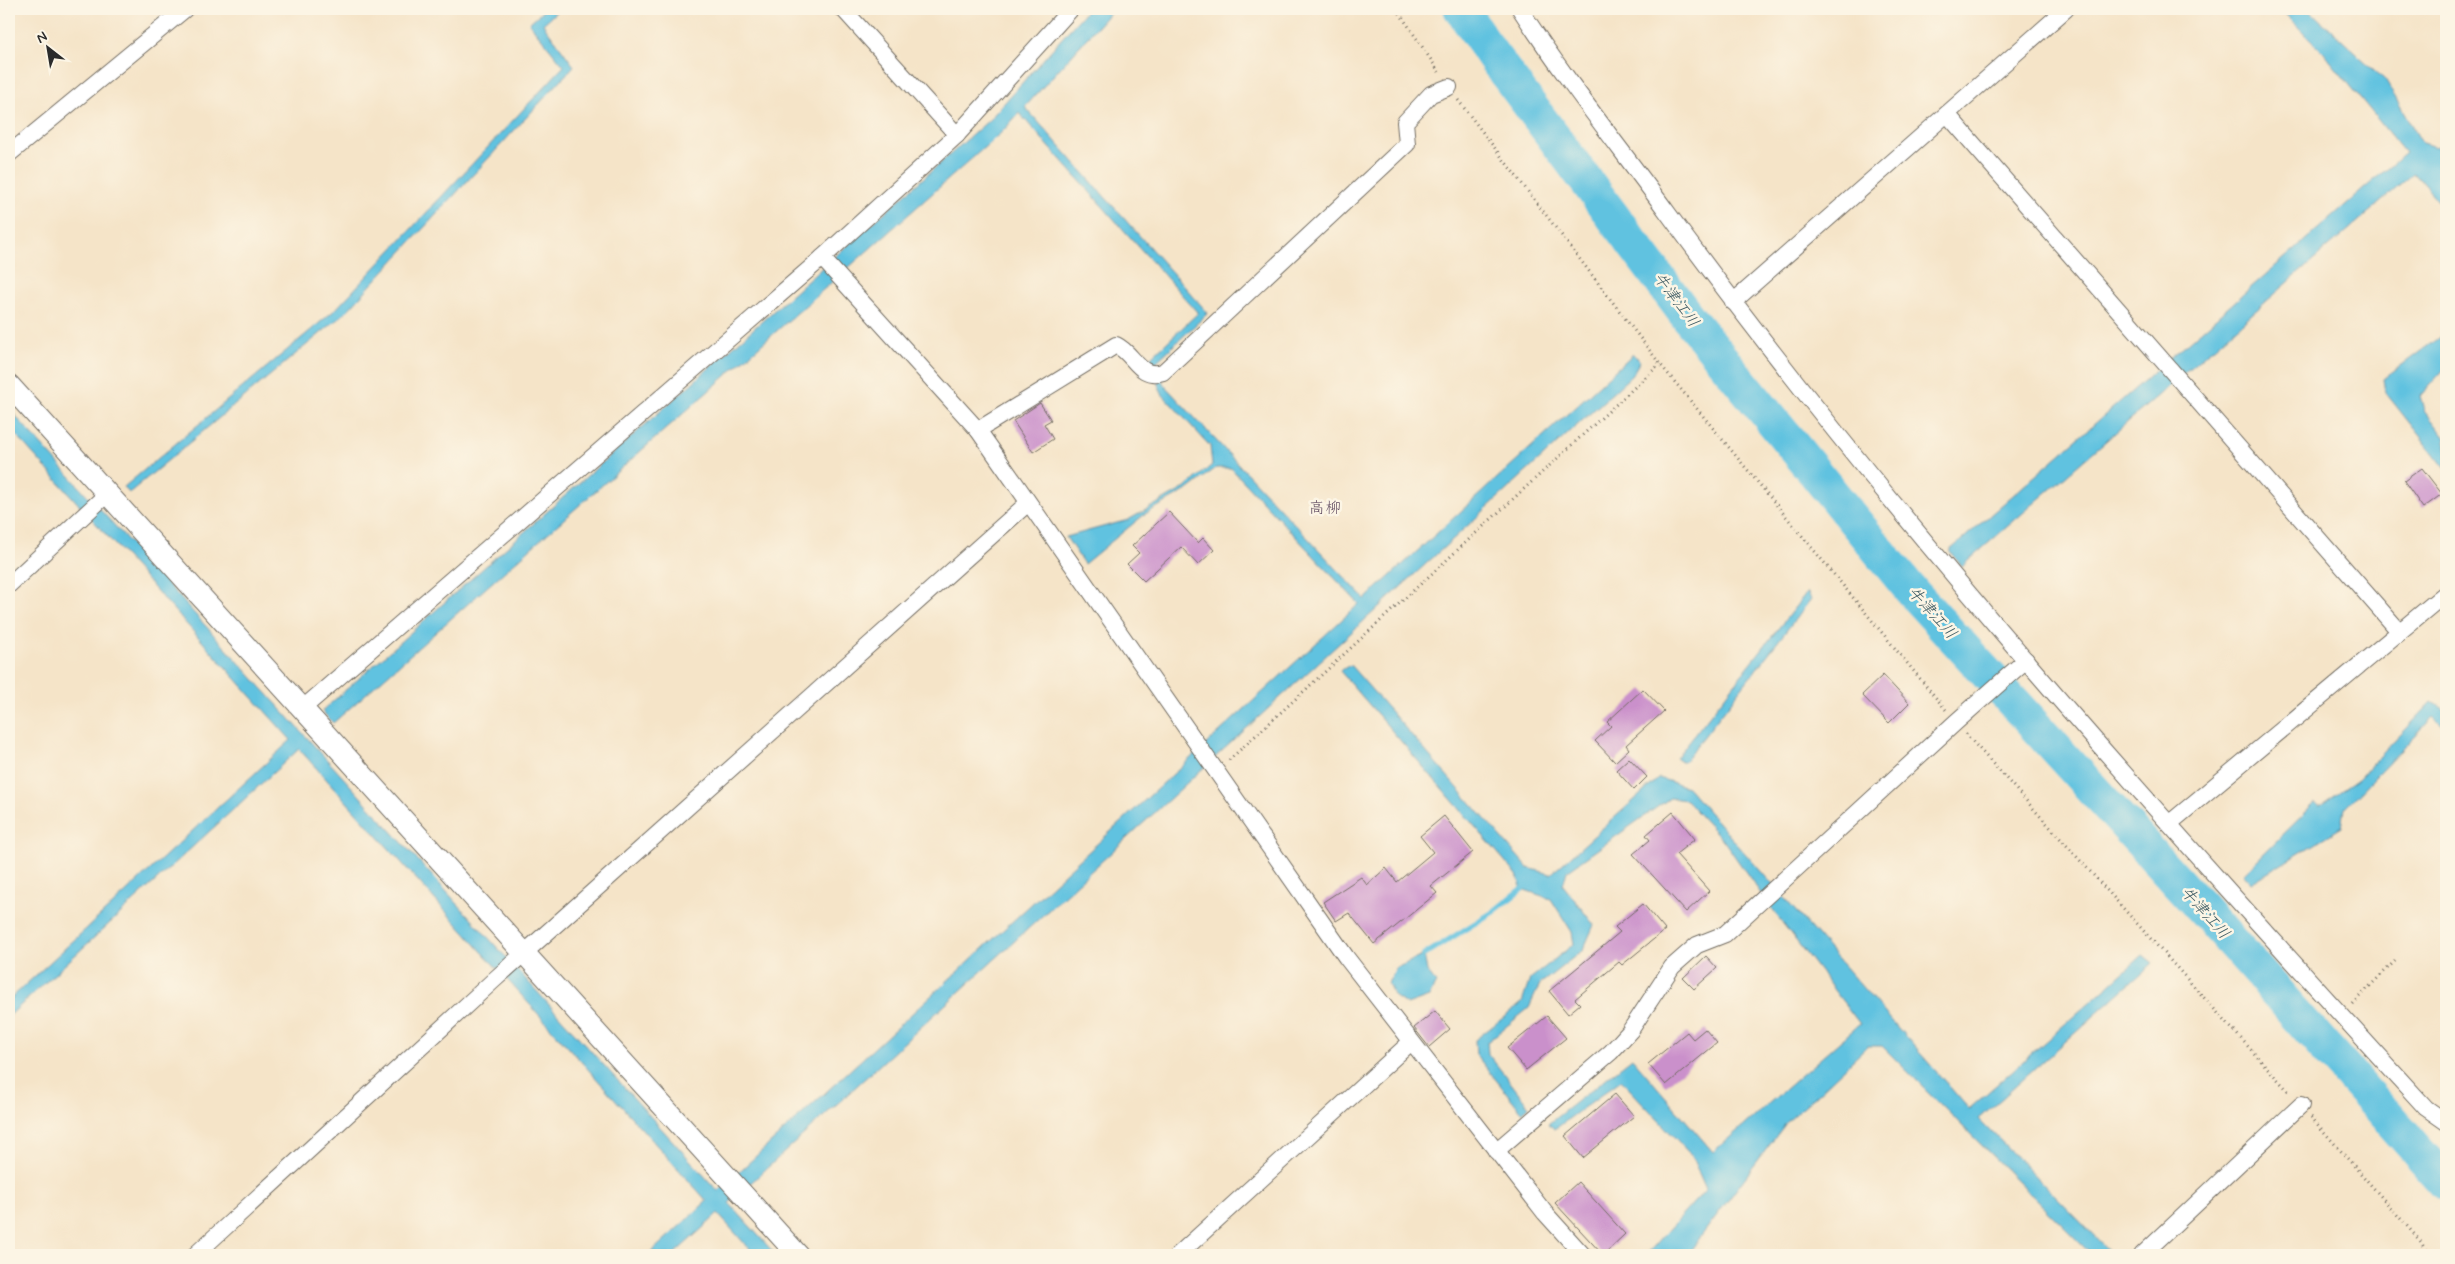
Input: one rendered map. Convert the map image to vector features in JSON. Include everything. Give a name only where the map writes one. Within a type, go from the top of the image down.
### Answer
[{"type":"street","points":[[9,154],[185,9]]},
{"type":"street","points":[[843,9],[957,135]]},
{"type":"street","points":[[302,709],[822,258],[957,135],[1071,9]]},
{"type":"street","points":[[1520,9],[1733,302],[1849,451],[2026,660],[2170,823],[2426,1108],[2446,1122]]},
{"type":"street","points":[[1733,302],[2066,9]]},
{"type":"street","points":[[978,430],[1116,345],[1123,348],[1146,373],[1158,374],[1407,144],[1405,122],[1432,94],[1448,87]]},
{"type":"street","points":[[1947,114],[2399,631]]},
{"type":"street","points":[[822,258],[978,430],[1346,958],[1545,1213],[1583,1255]]},
{"type":"street","points":[[9,385],[798,1255]]},
{"type":"street","points":[[9,585],[107,494]]},
{"type":"street","points":[[195,1255],[494,980],[1028,502]]},
{"type":"street","points":[[2170,823],[2446,593]]},
{"type":"street","points":[[1496,1151],[1610,1052],[1630,1031],[1672,967],[1696,945],[1725,934],[2026,660]]},
{"type":"street","points":[[1178,1255],[1411,1042]]},
{"type":"street","points":[[2142,1255],[2301,1105]]},
{"type":"path","points":[[1397,9],[1448,87],[1660,364],[1956,722],[2301,1105],[2421,1242],[2428,1255]]},
{"type":"path","points":[[1214,769],[1660,364]]},
{"type":"path","points":[[2341,1015],[2395,961]]},
{"type":"water","points":[[545,9],[559,9],[543,24],[574,66],[345,313],[129,493],[124,487],[336,309],[564,66],[529,23]]},
{"type":"water","points":[[1088,9],[1113,9],[1025,107],[1208,313],[1155,363],[1164,385],[1365,599],[1633,354],[1640,361],[1632,375],[729,1203],[776,1255],[755,1255],[718,1214],[673,1255],[648,1255],[707,1201],[299,749],[9,1016],[9,1000],[291,740],[9,427],[9,409],[718,1191],[1359,604],[1231,468],[1216,468],[1189,489],[1145,514],[1084,564],[1066,537],[1128,520],[1185,488],[1212,465],[1210,446],[1162,394],[1149,359],[1198,313],[1019,113],[1003,131],[333,723],[322,711],[989,120]]},
{"type":"water","points":[[2280,9],[2308,9],[2385,80],[2422,143],[2436,147],[2446,139],[2446,210],[2414,173],[1962,566],[1949,551],[2405,153],[2323,52]]},
{"type":"water","points":[[2446,327],[2446,367],[2420,396],[2424,410],[2446,438],[2446,469],[2385,392],[2383,379],[2445,333]]},
{"type":"water","points":[[1807,592],[1811,599],[1684,762],[1676,758]]},
{"type":"water","points":[[1350,665],[1528,868],[1551,874],[1659,778],[1687,787],[1969,1109],[2143,955],[2153,963],[1979,1119],[2113,1255],[2092,1255],[1882,1046],[1868,1046],[1786,1123],[1687,1255],[1646,1255],[1706,1189],[1691,1155],[1621,1080],[1555,1129],[1548,1124],[1632,1058],[1713,1152],[1860,1024],[1771,908],[1724,841],[1686,800],[1670,798],[1567,871],[1563,885],[1594,925],[1583,950],[1540,984],[1529,1008],[1487,1042],[1488,1054],[1529,1106],[1522,1112],[1476,1055],[1475,1040],[1522,1003],[1530,979],[1574,944],[1572,932],[1551,899],[1522,889],[1517,875],[1340,671]]},
{"type":"water","points":[[2432,702],[2446,711],[2446,729],[2433,717],[2345,808],[2342,827],[2251,883],[2243,874],[2315,803],[2319,806],[2358,779]]},
{"type":"water","points":[[1424,955],[1427,971],[1436,983],[1429,997],[1407,1005],[1394,996],[1388,983],[1396,968]]},
{"type":"building","points":[[1040,403],[1051,420],[1044,424],[1053,439],[1033,452],[1013,421]]},
{"type":"building","points":[[2422,468],[2442,494],[2423,508],[2404,481]]},
{"type":"building","points":[[1169,512],[1198,543],[1203,538],[1214,550],[1198,565],[1181,547],[1144,581],[1127,564],[1139,553],[1132,546]]},
{"type":"building","points":[[1883,675],[1909,703],[1889,723],[1862,695]]},
{"type":"building","points":[[1643,689],[1664,711],[1626,745],[1629,749],[1615,762],[1595,741],[1611,726],[1607,722]]},
{"type":"building","points":[[1629,758],[1647,777],[1634,790],[1616,770]]},
{"type":"building","points":[[1673,812],[1695,839],[1676,854],[1709,891],[1686,912],[1633,854],[1650,840],[1646,835]]},
{"type":"building","points":[[1444,816],[1473,852],[1431,886],[1437,893],[1374,944],[1349,913],[1336,921],[1323,902],[1361,877],[1367,885],[1386,868],[1397,882],[1433,852],[1420,836]]},
{"type":"building","points":[[1643,904],[1665,930],[1622,965],[1619,962],[1575,999],[1580,1004],[1568,1014],[1549,991],[1620,932],[1615,927]]},
{"type":"building","points":[[1706,956],[1717,968],[1694,989],[1683,978]]},
{"type":"building","points":[[1435,1011],[1450,1029],[1429,1047],[1414,1028]]},
{"type":"building","points":[[1547,1016],[1566,1038],[1526,1070],[1507,1048]]},
{"type":"building","points":[[1705,1029],[1717,1043],[1666,1085],[1648,1064],[1687,1032],[1693,1039]]},
{"type":"building","points":[[1615,1094],[1634,1116],[1583,1158],[1565,1136]]},
{"type":"building","points":[[1578,1182],[1625,1234],[1603,1255],[1555,1203]]},
{"type":"waterway","name":"牛津江川","points":[[1461,9],[1493,56],[1690,320],[1915,595],[2204,911],[2446,1183]]},
{"type":"waterway","points":[[1424,955],[1493,912],[1522,889]]},
{"type":"district","name":"高柳","points":[[1325,508]]}]
